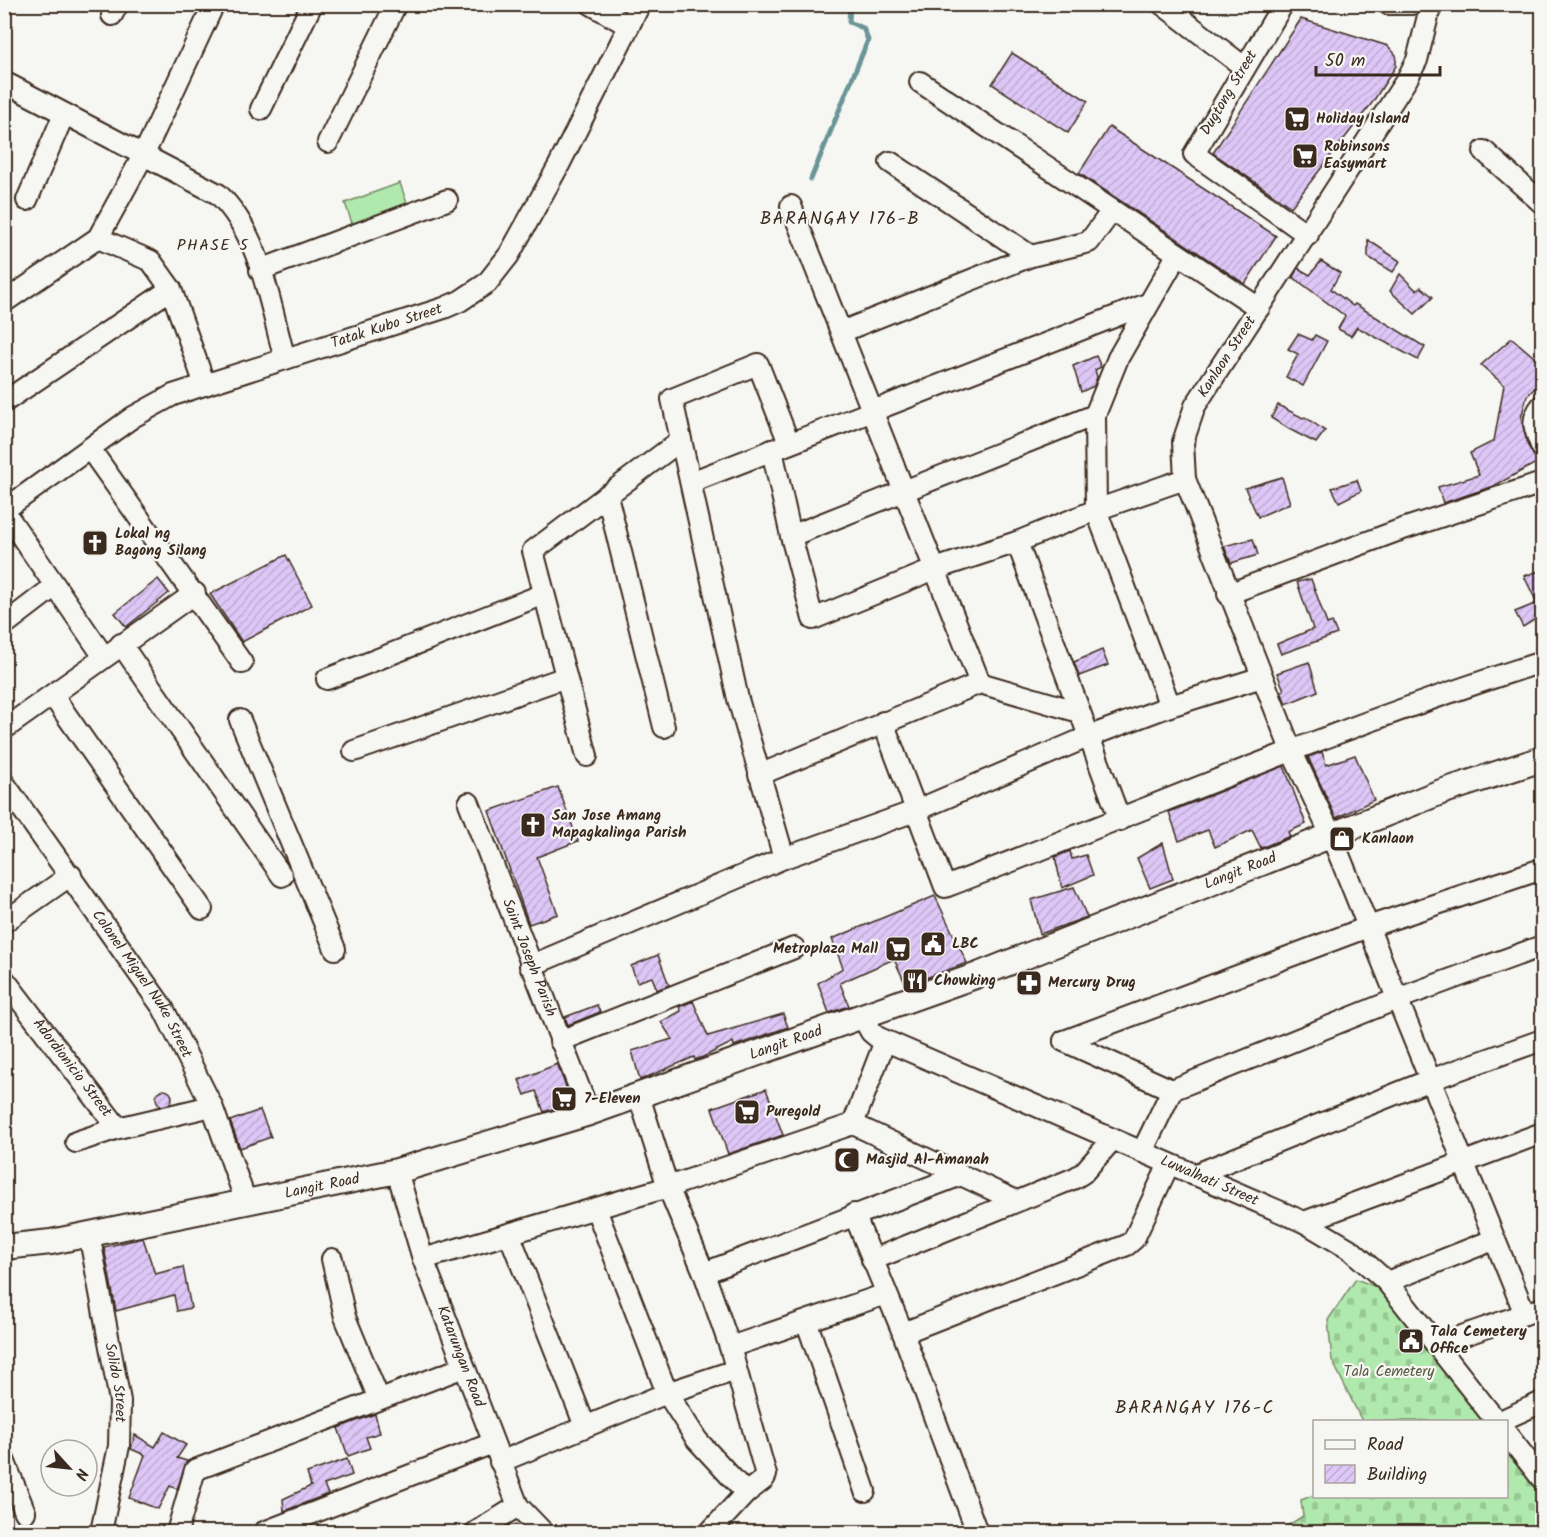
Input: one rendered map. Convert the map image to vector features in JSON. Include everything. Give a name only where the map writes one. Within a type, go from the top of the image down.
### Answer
[{"type":"main road","name":"Langit Road","points":[[4,1247],[51,1242],[396,1171],[589,1113],[863,1018],[978,975],[1441,792],[1542,759]]},
{"type":"street","points":[[4,302],[98,238],[144,154],[214,4]]},
{"type":"street","points":[[261,109],[312,4]]},
{"type":"street","points":[[328,142],[396,4]]},
{"type":"street","points":[[591,4],[629,26]]},
{"type":"street","name":"Tatak Kubo Street","points":[[4,510],[149,407],[173,395],[444,308],[460,301],[487,283],[520,238],[640,4]]},
{"type":"street","points":[[1162,4],[1244,67]]},
{"type":"street","name":"Dugtong Street","points":[[1283,4],[1194,154],[1308,235]]},
{"type":"street","points":[[1388,4],[1412,4]]},
{"type":"street","name":"Kanlaon Street","points":[[1431,4],[1417,60],[1407,79],[1195,406],[1184,442],[1185,479],[1228,594],[1291,750],[1331,835],[1493,1240],[1534,1311]]},
{"type":"street","points":[[4,82],[144,154],[218,195],[232,208],[244,225],[260,270],[285,358]]},
{"type":"street","points":[[920,82],[1111,212],[1259,308]]},
{"type":"street","points":[[27,200],[64,114]]},
{"type":"street","points":[[1484,151],[1542,203]]},
{"type":"street","points":[[890,162],[1031,256]]},
{"type":"street","points":[[260,270],[447,200]]},
{"type":"street","points":[[791,206],[980,683]]},
{"type":"street","points":[[841,332],[1031,256],[1089,242],[1111,212]]},
{"type":"street","points":[[98,238],[151,261],[171,289],[205,385]]},
{"type":"street","points":[[1170,706],[1095,510],[1095,415],[1119,358],[1147,304],[1177,255]]},
{"type":"street","points":[[4,402],[171,289]]},
{"type":"street","points":[[691,482],[1147,304]]},
{"type":"street","points":[[784,858],[738,699],[672,399],[758,364],[780,446],[791,536],[813,619],[935,569],[1017,542],[1095,510],[1185,479]]},
{"type":"street","points":[[1542,405],[1532,423],[1542,448]]},
{"type":"street","points":[[791,536],[1095,415]]},
{"type":"street","points":[[587,756],[533,551],[681,440]]},
{"type":"street","points":[[90,448],[195,593],[242,663]]},
{"type":"street","points":[[1228,594],[1397,531],[1542,483]]},
{"type":"street","points":[[608,495],[664,727]]},
{"type":"street","points":[[4,510],[104,657]]},
{"type":"street","points":[[1017,542],[1078,712],[1090,736],[1120,820]]},
{"type":"street","points":[[4,625],[55,586]]},
{"type":"street","points":[[4,729],[195,593]]},
{"type":"street","points":[[327,679],[544,594]]},
{"type":"street","points":[[121,644],[282,876]]},
{"type":"street","points":[[884,722],[915,811],[945,886],[1120,820],[1291,750],[1458,689],[1542,662]]},
{"type":"street","points":[[354,751],[566,677]]},
{"type":"street","points":[[530,966],[784,858],[915,811],[1090,736],[1170,706],[1262,677]]},
{"type":"street","points":[[759,774],[980,683],[1078,712]]},
{"type":"street","points":[[53,696],[202,909]]},
{"type":"street","points":[[240,720],[335,949]]},
{"type":"street","name":"Colonel Miguel Nuke Street","points":[[4,783],[71,874],[164,1008],[212,1106],[246,1203]]},
{"type":"street","name":"Saint Joseph Parish","points":[[468,803],[589,1113]]},
{"type":"street","points":[[1172,1090],[1064,1041],[1368,927],[1542,869]]},
{"type":"street","points":[[4,922],[71,874]]},
{"type":"street","points":[[1142,1152],[1172,1090],[1397,999],[1542,946]]},
{"type":"street","points":[[560,1041],[794,948]]},
{"type":"street","name":"Adordionicio Street","points":[[4,979],[118,1128]]},
{"type":"street","name":"Luwalhati Street","points":[[863,1018],[870,1032],[885,1041],[1304,1222],[1351,1250],[1387,1282],[1496,1420]]},
{"type":"street","points":[[1194,1174],[1430,1080],[1542,1040]]},
{"type":"street","points":[[853,1124],[885,1041]]},
{"type":"street","points":[[639,1096],[668,1187],[704,1273],[730,1347],[766,1475],[765,1479],[746,1493],[711,1533]]},
{"type":"street","points":[[76,1142],[118,1128],[212,1106]]},
{"type":"street","points":[[423,1259],[510,1236],[668,1187],[853,1124],[1014,1200]]},
{"type":"street","points":[[1304,1222],[1542,1134]]},
{"type":"street","points":[[872,1260],[1083,1173],[1113,1139]]},
{"type":"street","points":[[903,1333],[1127,1245],[1134,1239],[1169,1164]]},
{"type":"street","name":"Katarungan Road","points":[[396,1171],[423,1259],[500,1462],[518,1506],[543,1533]]},
{"type":"street","points":[[704,1273],[961,1175]]},
{"type":"street","points":[[596,1209],[667,1393],[697,1440],[746,1493]]},
{"type":"street","points":[[854,1214],[903,1333],[977,1533]]},
{"type":"street","name":"Solido Street","points":[[89,1233],[120,1401],[119,1446],[101,1533]]},
{"type":"street","points":[[510,1236],[585,1426]]},
{"type":"street","points":[[1387,1282],[1493,1240]]},
{"type":"street","points":[[332,1260],[345,1317],[379,1400]]},
{"type":"street","points":[[730,1347],[807,1323],[886,1294]]},
{"type":"street","points":[[1436,1345],[1534,1311]]},
{"type":"street","points":[[807,1323],[865,1491]]},
{"type":"street","points":[[177,1533],[195,1470],[464,1367]]},
{"type":"street","points":[[500,1462],[667,1393],[736,1370]]},
{"type":"street","points":[[1502,1420],[1542,1402]]},
{"type":"street","points":[[1508,1436],[1542,1479]]},
{"type":"street","points":[[264,1533],[493,1443]]},
{"type":"street","points":[[4,1460],[25,1512]]},
{"type":"street","points":[[476,1533],[518,1506]]},
{"type":"green space","points":[[400,183],[409,209],[354,229],[345,203]]},
{"type":"green space","name":"Tala Cemetery","points":[[1356,1279],[1384,1290],[1485,1420],[1362,1420],[1332,1360],[1328,1320]]},
{"type":"green space","points":[[1508,1449],[1542,1495],[1542,1532],[1283,1532],[1284,1528],[1303,1516],[1301,1500],[1313,1495],[1313,1498],[1508,1498]]},
{"type":"building","name":"Holiday Island","points":[[1301,19],[1388,46],[1396,55],[1396,66],[1372,103],[1291,207],[1213,153]]},
{"type":"building","points":[[1012,53],[1088,101],[1068,133],[992,84]]},
{"type":"building","points":[[1109,127],[1276,236],[1245,284],[1079,173]]},
{"type":"building","points":[[1368,240],[1400,261],[1393,272],[1368,257]]},
{"type":"building","points":[[1321,261],[1340,273],[1331,289],[1353,306],[1355,304],[1425,347],[1418,360],[1357,327],[1351,336],[1338,329],[1345,316],[1293,277],[1298,268],[1310,275]]},
{"type":"building","points":[[1400,274],[1416,290],[1421,287],[1433,297],[1415,314],[1390,291]]},
{"type":"building","points":[[1298,334],[1312,340],[1315,335],[1327,341],[1303,386],[1286,377],[1298,354],[1288,349]]},
{"type":"building","points":[[1512,338],[1542,364],[1542,372],[1536,378],[1540,383],[1527,396],[1521,418],[1528,446],[1538,462],[1494,486],[1443,503],[1438,487],[1479,475],[1470,453],[1494,441],[1504,385],[1481,365]]},
{"type":"building","points":[[1096,356],[1101,367],[1095,370],[1097,377],[1094,386],[1081,392],[1073,366]]},
{"type":"building","points":[[1278,405],[1305,417],[1325,431],[1316,443],[1271,418]]},
{"type":"building","points":[[1282,477],[1290,503],[1258,517],[1245,488]]},
{"type":"building","points":[[1357,480],[1361,491],[1339,502],[1332,488]]},
{"type":"building","points":[[1253,539],[1258,555],[1231,563],[1224,546]]},
{"type":"building","points":[[286,555],[312,605],[242,642],[210,594]]},
{"type":"building","points":[[1542,570],[1542,615],[1523,627],[1515,612],[1537,603],[1524,576]]},
{"type":"building","points":[[158,579],[169,593],[126,627],[115,613]]},
{"type":"building","points":[[1311,579],[1327,624],[1332,622],[1337,634],[1281,654],[1277,644],[1313,629],[1297,582]]},
{"type":"building","points":[[1102,650],[1108,665],[1079,676],[1074,662]]},
{"type":"building","points":[[1309,662],[1318,691],[1286,704],[1281,691],[1284,690],[1277,673]]},
{"type":"building","points":[[1322,752],[1326,765],[1355,755],[1374,800],[1336,818],[1308,757]]},
{"type":"building","points":[[1284,766],[1306,824],[1288,832],[1290,836],[1261,848],[1252,830],[1215,847],[1208,830],[1179,841],[1169,812]]},
{"type":"building","name":"San Jose Amang Mapagkalinga Parish","points":[[558,787],[578,841],[537,857],[558,914],[529,924],[489,811]]},
{"type":"building","points":[[1163,843],[1173,879],[1150,888],[1137,858]]},
{"type":"building","points":[[1070,851],[1072,859],[1086,855],[1093,875],[1062,888],[1055,857]]},
{"type":"building","points":[[1074,887],[1087,917],[1040,934],[1031,900]]},
{"type":"building","name":"Metroplaza Mall","points":[[935,896],[967,963],[906,985],[894,959],[840,983],[849,1006],[829,1013],[818,983],[843,968],[832,939]]},
{"type":"building","points":[[658,955],[669,985],[657,990],[652,977],[637,982],[631,966]]},
{"type":"building","points":[[693,1001],[708,1036],[783,1014],[788,1027],[734,1046],[733,1042],[703,1057],[695,1060],[694,1057],[640,1080],[632,1051],[672,1039],[661,1022],[681,1011],[679,1007]]},
{"type":"building","points":[[597,1005],[600,1012],[568,1025],[565,1017]]},
{"type":"building","points":[[557,1064],[572,1102],[544,1112],[536,1091],[525,1095],[519,1080]]},
{"type":"building","points":[[766,1089],[783,1135],[728,1154],[712,1108]]},
{"type":"building","points":[[164,1090],[172,1098],[164,1106],[156,1098]]},
{"type":"building","points":[[260,1110],[271,1137],[240,1148],[230,1121]]},
{"type":"building","points":[[143,1238],[155,1274],[183,1267],[191,1308],[177,1311],[174,1295],[116,1311],[104,1247]]},
{"type":"building","points":[[375,1414],[380,1433],[366,1437],[370,1448],[348,1456],[338,1428]]},
{"type":"building","points":[[164,1432],[186,1445],[177,1458],[187,1461],[177,1489],[170,1486],[158,1509],[129,1498],[145,1455],[131,1449],[135,1435],[155,1447]]},
{"type":"building","points":[[347,1459],[352,1475],[324,1485],[328,1494],[284,1511],[283,1499],[311,1486],[307,1473]]},
{"type":"waterway","points":[[811,179],[868,40],[863,28],[849,22],[850,4]]},
{"type":"place","name":"Holiday Island","points":[[1297,119]]},
{"type":"place","name":"Robinsons Easymart","points":[[1305,156]]},
{"type":"place","name":"Lokal ng Bagong Silang","points":[[95,543]]},
{"type":"place","name":"San Jose Amang Mapagkalinga Parish","points":[[533,825]]},
{"type":"place","name":"Kanlaon","points":[[1342,839]]},
{"type":"place","name":"LBC","points":[[933,944]]},
{"type":"place","name":"Metroplaza Mall","points":[[898,949]]},
{"type":"place","name":"Chowking","points":[[915,981]]},
{"type":"place","name":"Mercury Drug","points":[[1029,983]]},
{"type":"place","name":"7-Eleven","points":[[564,1099]]},
{"type":"place","name":"Puregold","points":[[747,1112]]},
{"type":"place","name":"Masjid Al-Amanah","points":[[847,1160]]},
{"type":"place","name":"Tala Cemetery Office","points":[[1411,1341]]},
{"type":"district","name":"BARANGAY 176-B","points":[[840,219]]},
{"type":"district","name":"PHASE 5","points":[[213,245]]},
{"type":"district","name":"BARANGAY 176-C","points":[[1195,1408]]}]
